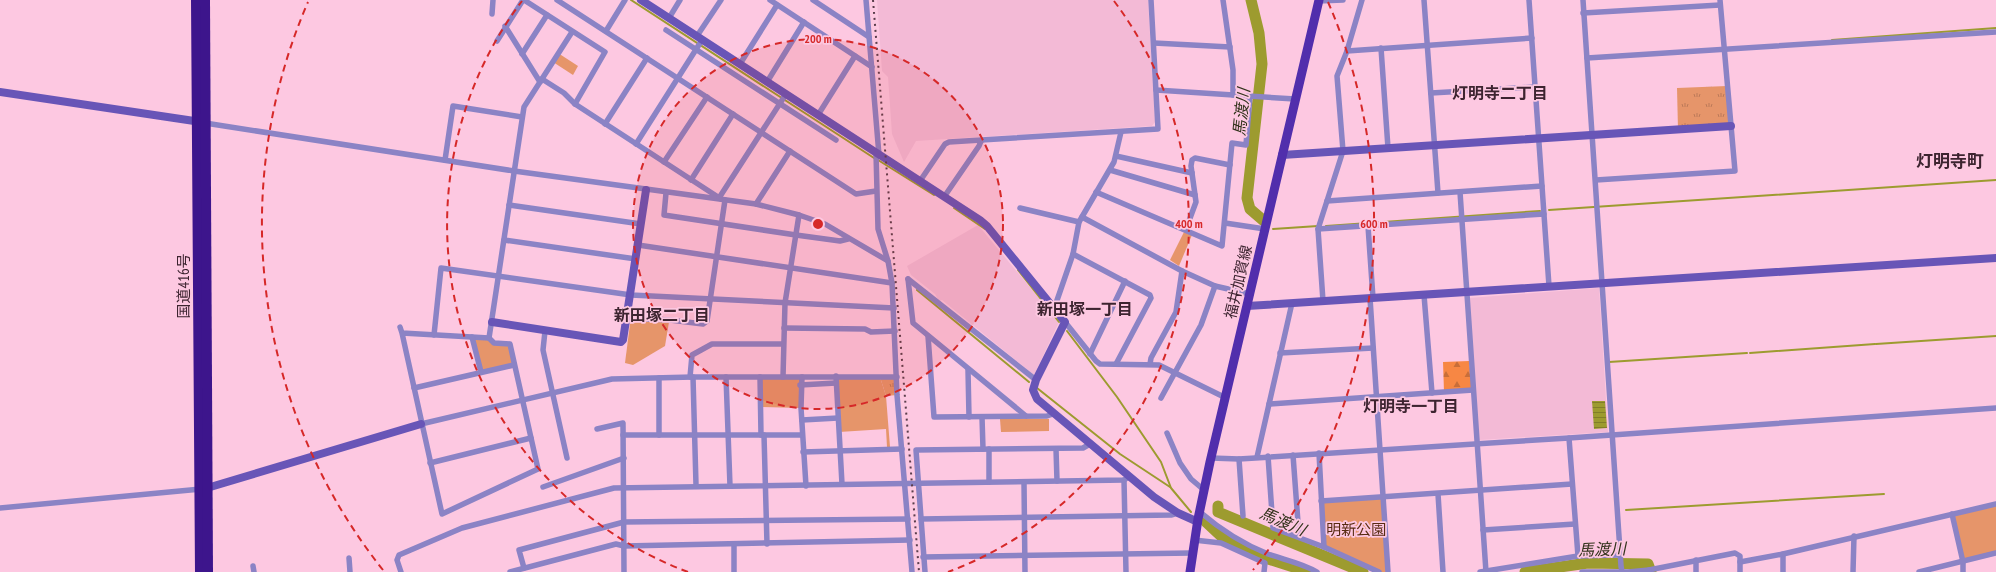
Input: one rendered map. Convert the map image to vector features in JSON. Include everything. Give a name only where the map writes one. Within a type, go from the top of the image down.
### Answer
[{"type":"highway","name":"国道416号","points":[[196,0],[201,122],[203,488],[200,572]]},
{"type":"highway","name":"国道416号","points":[[201,122],[205,0]]},
{"type":"highway","name":"国道416号","points":[[203,488],[208,572]]},
{"type":"main road","name":"福井加賀線","points":[[1190,572],[1194,540],[1204,490],[1319,1]]},
{"type":"street","points":[[492,14],[493,0]]},
{"type":"street","points":[[497,40],[505,26],[524,0],[605,52],[575,104]]},
{"type":"street","points":[[557,0],[566,2],[606,31],[856,194],[876,191]]},
{"type":"street","points":[[606,31],[625,0]]},
{"type":"street","points":[[641,0],[669,18],[699,43],[783,99],[836,140]]},
{"type":"street","points":[[669,18],[680,0]]},
{"type":"street","points":[[636,144],[679,79],[721,0]]},
{"type":"street","points":[[770,0],[872,67]]},
{"type":"street","points":[[813,0],[869,37]]},
{"type":"street","points":[[866,0],[872,67],[877,156],[876,191],[878,229],[888,261],[892,283],[896,376],[912,572]]},
{"type":"street","points":[[920,181],[945,144],[980,140],[1158,129],[1152,0]]},
{"type":"street","points":[[1222,0],[1233,70],[1233,96]]},
{"type":"street","points":[[1319,1],[1343,0]]},
{"type":"street","points":[[1323,301],[1318,229],[1343,151],[1337,76],[1347,51],[1362,0]]},
{"type":"street","points":[[1424,0],[1438,193]]},
{"type":"street","points":[[1529,0],[1549,286]]},
{"type":"street","points":[[1582,0],[1593,135],[1621,564],[1627,572],[1660,570],[1696,560],[1735,553],[1740,556],[1740,572]]},
{"type":"street","points":[[1674,0],[1675,8]]},
{"type":"street","points":[[1584,13],[1675,8],[1720,2],[1735,171],[1596,180]]},
{"type":"street","points":[[740,64],[777,5]]},
{"type":"street","points":[[522,54],[547,15]]},
{"type":"street","points":[[766,82],[804,22]]},
{"type":"street","points":[[505,26],[522,54],[541,80],[564,93],[575,104],[722,199]]},
{"type":"street","points":[[666,30],[699,43],[740,64],[766,82],[783,99],[818,115],[877,156],[920,181],[987,226],[1090,354],[1100,364],[1159,365],[1226,398]]},
{"type":"street","points":[[489,338],[524,107],[572,32]]},
{"type":"street","points":[[1587,58],[1996,32]]},
{"type":"street","points":[[1347,51],[1532,38]]},
{"type":"street","points":[[1154,43],[1230,47]]},
{"type":"street","points":[[1381,48],[1388,148]]},
{"type":"street","points":[[818,115],[855,56]]},
{"type":"street","points":[[605,124],[647,58]]},
{"type":"street","points":[[1431,93],[1535,87]]},
{"type":"street","points":[[1156,90],[1295,99]]},
{"type":"street","points":[[0,92],[514,171],[666,193],[756,204],[799,215],[825,224],[848,239],[888,261]]},
{"type":"street","points":[[1096,192],[1186,229],[1222,246],[1232,143],[1246,145],[1250,96]]},
{"type":"street","points":[[664,162],[707,97]]},
{"type":"street","points":[[627,318],[703,324],[706,321],[711,300],[722,224],[722,199],[783,99]]},
{"type":"street","points":[[445,160],[453,106],[522,117]]},
{"type":"street","points":[[691,180],[733,114]]},
{"type":"street","points":[[1282,155],[1731,126]]},
{"type":"street","points":[[1054,309],[1073,254],[1080,219],[1110,170],[1116,156],[1121,132]]},
{"type":"street","points":[[944,197],[979,146],[980,140]]},
{"type":"street","points":[[756,204],[790,151]]},
{"type":"street","points":[[1116,156],[1192,173]]},
{"type":"street","points":[[1186,229],[1196,202],[1192,173],[1192,160],[1196,158],[1230,165]]},
{"type":"street","points":[[1110,170],[1195,195]]},
{"type":"street","points":[[1326,201],[1542,186]]},
{"type":"street","points":[[492,322],[621,342],[625,337],[646,190]]},
{"type":"street","points":[[1460,192],[1483,530],[1484,572],[1578,556],[1621,564]]},
{"type":"street","points":[[666,193],[664,215],[840,241],[848,239]]},
{"type":"street","points":[[509,205],[642,224]]},
{"type":"street","points":[[1020,208],[1080,219],[1182,271],[1215,286],[1250,294]]},
{"type":"street","points":[[1318,229],[1544,214]]},
{"type":"street","points":[[783,376],[782,344],[785,303],[799,215]]},
{"type":"street","points":[[1225,223],[1265,229]]},
{"type":"street","points":[[1368,226],[1373,348],[1388,572]]},
{"type":"street","points":[[504,240],[636,259]]},
{"type":"street","points":[[638,245],[892,283]]},
{"type":"street","points":[[1073,254],[1150,295],[1151,298],[1116,364]]},
{"type":"street","points":[[1247,306],[1996,258]]},
{"type":"street","points":[[434,335],[442,268],[631,295],[894,308]]},
{"type":"street","points":[[1150,364],[1151,358],[1176,312],[1182,271]]},
{"type":"street","points":[[1026,416],[912,323],[908,279],[1036,380]]},
{"type":"street","points":[[1090,354],[1125,281]]},
{"type":"street","points":[[1161,398],[1200,325],[1215,286]]},
{"type":"street","points":[[1424,294],[1432,393]]},
{"type":"street","points":[[1257,457],[1292,303]]},
{"type":"street","points":[[1065,322],[1036,380],[1034,394],[1052,414],[1090,444],[1127,478],[1178,513]]},
{"type":"street","points":[[784,328],[866,329],[872,332],[895,331]]},
{"type":"street","points":[[401,330],[434,335],[489,338],[494,343],[510,344],[538,469],[442,514],[401,330]]},
{"type":"street","points":[[545,331],[543,350],[567,458]]},
{"type":"street","points":[[928,336],[934,417],[1047,416],[1052,414]]},
{"type":"street","points":[[472,337],[481,372]]},
{"type":"street","points":[[696,486],[692,355],[712,344],[782,344]]},
{"type":"street","points":[[1280,353],[1373,348]]},
{"type":"street","points":[[414,388],[514,365]]},
{"type":"street","points":[[968,370],[969,417]]},
{"type":"street","points":[[836,376],[842,484]]},
{"type":"street","points":[[0,508],[203,488],[422,424],[612,379],[896,376]]},
{"type":"street","points":[[726,377],[730,486]]},
{"type":"street","points":[[760,377],[767,544]]},
{"type":"street","points":[[802,377],[800,385],[806,486]]},
{"type":"street","points":[[659,378],[659,434]]},
{"type":"street","points":[[800,385],[836,383]]},
{"type":"street","points":[[1269,404],[1473,390]]},
{"type":"street","points":[[1212,456],[1239,459],[1569,438],[1996,408]]},
{"type":"street","points":[[982,417],[989,482]]},
{"type":"street","points":[[802,420],[838,418]]},
{"type":"street","points":[[597,429],[623,423],[624,572]]},
{"type":"street","points":[[1166,433],[1180,464],[1191,479],[1204,490]]},
{"type":"street","points":[[623,434],[802,434]]},
{"type":"street","points":[[430,463],[531,438]]},
{"type":"street","points":[[1569,438],[1578,556]]},
{"type":"street","points":[[925,572],[916,450],[1056,449],[1083,448],[1090,444]]},
{"type":"street","points":[[803,452],[902,449]]},
{"type":"street","points":[[1056,449],[1057,481]]},
{"type":"street","points":[[1318,453],[1324,547]]},
{"type":"street","points":[[1293,455],[1300,536]]},
{"type":"street","points":[[1268,456],[1273,528],[1300,536],[1379,572]]},
{"type":"street","points":[[543,488],[624,458]]},
{"type":"street","points":[[1239,459],[1243,516]]},
{"type":"street","points":[[401,572],[397,560],[399,555],[462,528],[614,488],[1024,482],[1127,478]]},
{"type":"street","points":[[1126,572],[1125,516],[1127,478]]},
{"type":"street","points":[[1024,482],[1025,572]]},
{"type":"street","points":[[1321,501],[1572,484]]},
{"type":"street","points":[[1438,494],[1443,572]]},
{"type":"street","points":[[1740,562],[1783,554],[1854,536],[1996,504]]},
{"type":"street","points":[[921,519],[1125,516],[1178,513],[1199,517],[1253,547],[1302,564],[1317,572]]},
{"type":"street","points":[[1952,514],[1963,562],[1963,572]]},
{"type":"street","points":[[524,568],[519,550],[624,522],[908,519]]},
{"type":"street","points":[[1483,530],[1575,524]]},
{"type":"street","points":[[1853,572],[1854,536]]},
{"type":"street","points":[[510,572],[616,544],[624,546],[910,540]]},
{"type":"street","points":[[1194,540],[1222,543],[1238,550],[1266,563],[1264,572]]},
{"type":"street","points":[[734,544],[734,572]]},
{"type":"street","points":[[923,557],[1192,553]]},
{"type":"street","points":[[1783,554],[1783,572]]},
{"type":"street","points":[[1919,572],[1996,554]]},
{"type":"street","points":[[349,558],[350,572]]},
{"type":"street","points":[[1696,560],[1696,572]]},
{"type":"street","points":[[1582,572],[1621,564]]},
{"type":"shaded area","points":[[877,0],[1148,0],[1155,122],[1152,126],[916,141],[904,162],[892,134],[888,77],[882,71]]},
{"type":"shaded area","points":[[978,225],[1059,322],[1034,375],[942,300],[939,301],[935,294],[911,275],[907,266]]},
{"type":"shaded area","points":[[1599,288],[1608,432],[1479,440],[1469,298]]},
{"type":"shaded area","points":[[1592,401],[1605,401],[1607,428],[1594,429]]},
{"type":"green space","points":[[558,53],[578,66],[573,75],[553,62]]},
{"type":"green space","points":[[1727,86],[1731,126],[1678,130],[1677,88]]},
{"type":"green space","points":[[1184,232],[1192,235],[1179,266],[1170,260]]},
{"type":"green space","points":[[633,321],[669,322],[665,346],[633,365],[625,363],[630,324]]},
{"type":"green space","points":[[472,337],[489,338],[495,344],[510,344],[514,365],[481,372]]},
{"type":"green space","points":[[1469,361],[1473,390],[1444,392],[1443,362]]},
{"type":"green space","points":[[836,376],[880,377],[886,396],[890,447],[887,447],[886,429],[839,432]]},
{"type":"green space","points":[[760,377],[802,377],[801,408],[760,407]]},
{"type":"green space","points":[[880,377],[897,377],[897,395],[886,396]]},
{"type":"green space","points":[[1000,419],[1049,419],[1049,431],[1001,432]]},
{"type":"green space","name":"明新公園","points":[[1383,497],[1388,572],[1379,572],[1324,547],[1321,501]]},
{"type":"green space","points":[[1996,504],[1996,553],[1963,562],[1952,514]]},
{"type":"waterway","points":[[631,0],[874,158]]},
{"type":"waterway","name":"馬渡川","points":[[1251,0],[1259,33],[1262,64],[1247,198],[1250,209],[1264,221]]},
{"type":"waterway","points":[[1832,40],[1996,28]]},
{"type":"waterway","points":[[878,160],[934,195]]},
{"type":"waterway","points":[[1549,210],[1996,180]]},
{"type":"waterway","points":[[954,208],[985,229]]},
{"type":"waterway","points":[[1326,226],[1540,211]]},
{"type":"waterway","points":[[1273,229],[1318,226]]},
{"type":"waterway","points":[[1018,270],[1059,322]]},
{"type":"waterway","points":[[917,290],[1029,382]]},
{"type":"waterway","points":[[1067,331],[1117,397],[1161,462],[1171,488],[1191,512]]},
{"type":"waterway","points":[[1876,344],[1996,336]]},
{"type":"waterway","points":[[1750,353],[1875,344]]},
{"type":"waterway","points":[[1609,362],[1747,353]]},
{"type":"waterway","points":[[1037,388],[1120,454],[1170,487]]},
{"type":"waterway","points":[[1626,510],[1884,494]]},
{"type":"waterway","name":"馬渡川","points":[[1218,506],[1218,512],[1363,572]]},
{"type":"waterway","points":[[1206,522],[1221,536],[1256,555],[1309,572]]},
{"type":"waterway","name":"馬渡川","points":[[1525,572],[1588,563],[1648,564],[1651,572]]},
{"type":"railway","points":[[873,0],[919,572]]},
{"type":"district","name":"灯明寺二丁目","points":[[1500,93]]},
{"type":"district","name":"灯明寺町","points":[[1950,161]]},
{"type":"district","name":"新田塚一丁目","points":[[1085,309]]},
{"type":"district","name":"新田塚二丁目","points":[[662,315]]},
{"type":"district","name":"灯明寺一丁目","points":[[1411,406]]}]
